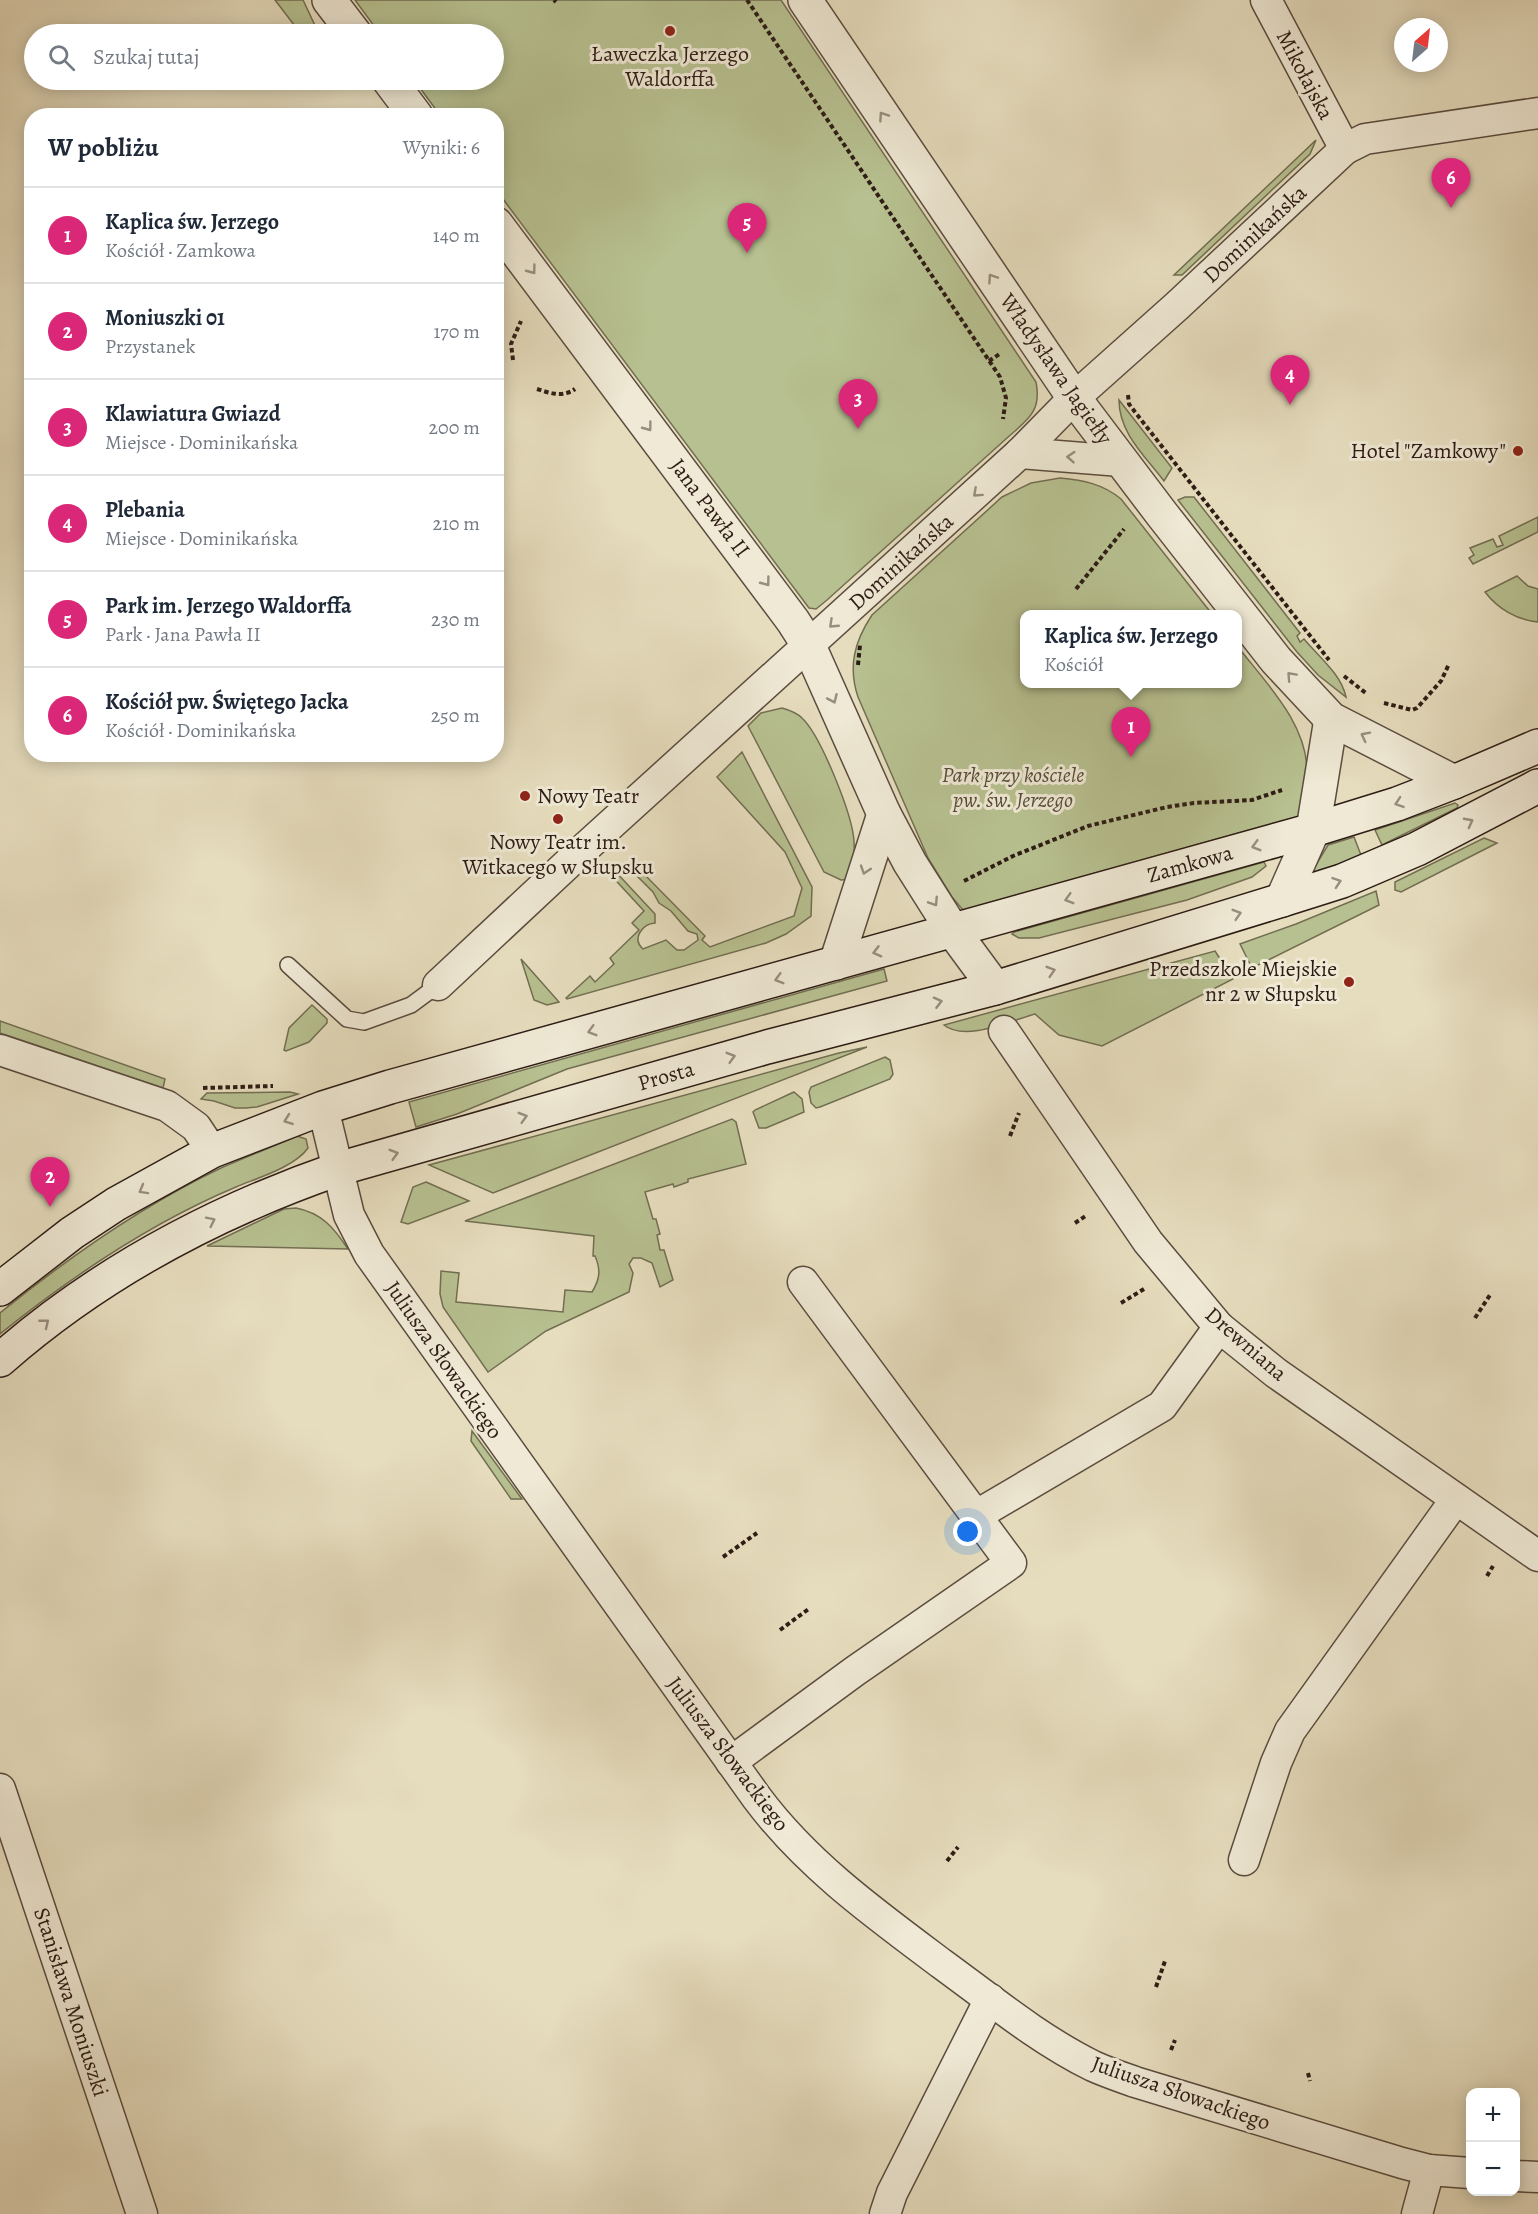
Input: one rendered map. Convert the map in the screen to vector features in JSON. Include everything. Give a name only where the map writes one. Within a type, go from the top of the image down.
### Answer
[{"type":"main road","points":[[329,0],[347,24]]},
{"type":"main road","name":"Władysława Jagiełły","points":[[805,0],[1074,398],[1237,610]]},
{"type":"main road","points":[[396,90],[410,108]]},
{"type":"main road","name":"Jana Pawła II","points":[[504,235],[781,602],[809,646],[884,814],[910,863],[953,931],[995,988]]},
{"type":"main road","name":"Władysława Jagiełły","points":[[1242,616],[1276,660],[1331,719],[1454,782]]},
{"type":"main road","points":[[1282,900],[1313,830],[1331,719]]},
{"type":"main road","name":"Zamkowa","points":[[836,963],[1313,830],[1397,804],[1538,746]]},
{"type":"main road","points":[[995,988],[1342,881],[1417,849],[1538,786]]},
{"type":"main road","points":[[0,1289],[72,1233],[116,1204],[212,1151],[323,1108],[390,1087],[836,963],[884,814]]},
{"type":"main road","name":"Prosta","points":[[0,1360],[52,1317],[162,1246],[288,1186],[338,1169],[767,1047],[995,988]]},
{"type":"street","name":"Mikołajska","points":[[1266,0],[1345,149]]},
{"type":"street","name":"Dominikańska","points":[[438,986],[576,856],[1020,453],[1074,398],[1177,306],[1345,149],[1365,139],[1538,113]]},
{"type":"street","points":[[1020,453],[1121,461]]},
{"type":"street","name":"Drewniana","points":[[1004,1031],[1148,1242],[1219,1327],[1276,1372],[1538,1556]]},
{"type":"street","points":[[0,1050],[167,1106],[196,1127],[212,1151]]},
{"type":"street","name":"Juliusza Słowackiego","points":[[323,1108],[349,1215],[369,1254],[776,1824],[836,1882],[990,1999],[1052,2042],[1093,2066],[1135,2082],[1429,2170],[1466,2173]]},
{"type":"street","points":[[731,1762],[855,1671],[1011,1563],[803,1282]]},
{"type":"street","points":[[977,1515],[1162,1406],[1219,1327]]},
{"type":"street","points":[[1244,1860],[1276,1763],[1290,1731],[1456,1499]]},
{"type":"street","name":"Stanisława Moniuszki","points":[[0,1789],[142,2214]]},
{"type":"street","points":[[885,2214],[892,2193],[990,1999]]},
{"type":"street","points":[[1417,2214],[1429,2170]]},
{"type":"street","points":[[1520,2176],[1538,2177]]},
{"type":"lane","points":[[288,965],[347,1019],[364,1022],[411,1005],[438,986]]},
{"type":"path","points":[[747,0],[990,361]]},
{"type":"path","points":[[513,360],[512,344],[521,321]]},
{"type":"path","points":[[1130,387],[1129,404],[1335,667]]},
{"type":"path","points":[[537,389],[560,395],[575,389]]},
{"type":"path","points":[[1076,589],[1124,529]]},
{"type":"path","points":[[858,671],[860,635]]},
{"type":"path","points":[[1342,674],[1368,695],[1383,703],[1412,710],[1417,708],[1441,681],[1449,664]]},
{"type":"path","points":[[962,882],[1013,856],[1088,826],[1167,807],[1203,802],[1252,800],[1284,789]]},
{"type":"path","points":[[200,1088],[275,1086]]},
{"type":"path","points":[[1010,1137],[1023,1104]]},
{"type":"path","points":[[1121,1303],[1152,1284]]},
{"type":"path","points":[[1475,1318],[1490,1295]]},
{"type":"path","points":[[723,1557],[757,1533]]},
{"type":"path","points":[[780,1630],[810,1608]]},
{"type":"path","points":[[946,1861],[958,1847]]},
{"type":"path","points":[[1156,1987],[1166,1961]]},
{"type":"path","points":[[1171,2050],[1175,2040]]},
{"type":"path","points":[[1308,2073],[1310,2081]]},
{"type":"green space","points":[[275,0],[303,0],[314,24],[293,24]]},
{"type":"green space","points":[[355,0],[781,0],[1036,382],[1037,401],[1031,415],[827,600],[816,609],[809,608],[504,200],[504,108],[435,108],[421,90],[504,90],[504,24],[373,24]]},
{"type":"green space","points":[[1316,140],[1310,154],[1182,275],[1174,275]]},
{"type":"green space","points":[[1119,400],[1172,468],[1164,481],[1128,434],[1120,412]]},
{"type":"green space","name":"Park przy kościele pw. św. Jerzego","points":[[1060,478],[1077,480],[1107,490],[1121,499],[1209,610],[1020,610],[1020,688],[1242,688],[1242,652],[1273,690],[1293,722],[1306,757],[1306,785],[1299,816],[963,910],[952,897],[928,858],[858,697],[853,675],[854,655],[861,635],[872,615],[1002,497],[1031,483]]},
{"type":"green space","points":[[1194,497],[1300,633],[1297,636],[1300,642],[1304,639],[1329,666],[1346,697],[1318,675],[1297,652],[1178,500]]},
{"type":"green space","points":[[1538,517],[1538,532],[1473,564],[1469,558],[1474,555],[1470,548],[1493,539],[1497,547],[1503,545],[1499,536]]},
{"type":"green space","points":[[1517,576],[1528,586],[1538,589],[1538,622],[1508,613],[1485,592]]},
{"type":"green space","points":[[782,708],[798,715],[810,727],[835,777],[848,814],[854,842],[851,879],[841,880],[824,872],[748,726],[761,713]]},
{"type":"green space","points":[[742,752],[812,887],[811,916],[786,934],[766,943],[567,999],[590,976],[595,982],[614,964],[610,958],[639,930],[632,923],[644,911],[609,873],[610,870],[614,870],[655,914],[655,923],[646,926],[638,936],[643,949],[666,940],[677,950],[684,950],[698,940],[697,934],[688,931],[671,911],[659,903],[653,892],[637,876],[640,873],[646,876],[705,936],[702,940],[710,947],[794,916],[802,888],[785,852],[717,777]]},
{"type":"green space","points":[[1455,803],[1458,805],[1457,808],[1382,845],[1375,830]]},
{"type":"green space","points":[[1354,837],[1361,855],[1314,877],[1311,873],[1328,845]]},
{"type":"green space","points":[[1484,838],[1497,843],[1401,892],[1395,890],[1395,882]]},
{"type":"green space","points":[[1264,862],[1266,866],[1252,877],[1187,900],[1039,938],[1019,938],[1012,934],[1014,932]]},
{"type":"green space","points":[[1376,891],[1379,905],[1252,968],[1240,944],[1296,924]]},
{"type":"green space","points":[[1215,951],[1233,979],[1102,1046],[1059,1035],[1035,1014],[975,1031],[953,1030],[944,1025]]},
{"type":"green space","points":[[521,959],[559,1002],[547,1005],[534,1000]]},
{"type":"green space","points":[[884,969],[887,981],[567,1069],[457,1114],[416,1127],[409,1102]]},
{"type":"green space","points":[[312,1005],[327,1019],[327,1023],[309,1042],[284,1050],[289,1028]]},
{"type":"green space","points":[[0,1021],[165,1079],[163,1088],[0,1033]]},
{"type":"green space","points":[[867,1047],[493,1193],[429,1165],[839,1053]]},
{"type":"green space","points":[[885,1057],[890,1060],[893,1074],[890,1079],[820,1107],[816,1108],[811,1103],[809,1092],[811,1087]]},
{"type":"green space","points":[[290,1092],[298,1094],[257,1107],[246,1108],[235,1108],[201,1099],[207,1093]]},
{"type":"green space","points":[[794,1092],[802,1099],[804,1112],[766,1128],[759,1128],[753,1112]]},
{"type":"green space","points":[[732,1119],[736,1122],[746,1164],[688,1179],[688,1182],[674,1187],[673,1184],[645,1192],[660,1234],[657,1235],[660,1250],[664,1250],[673,1280],[660,1287],[652,1263],[641,1258],[633,1258],[629,1264],[633,1273],[629,1292],[546,1331],[488,1372],[443,1307],[440,1294],[441,1271],[459,1273],[456,1302],[563,1312],[565,1290],[592,1292],[597,1283],[599,1270],[595,1256],[593,1256],[594,1236],[465,1221]]},
{"type":"green space","points":[[297,1136],[306,1139],[308,1148],[294,1161],[204,1201],[143,1234],[84,1271],[0,1334],[0,1313],[52,1272],[106,1234],[191,1183]]},
{"type":"green space","points":[[426,1182],[469,1201],[408,1224],[401,1222],[413,1187]]},
{"type":"green space","points":[[296,1208],[320,1218],[338,1234],[348,1249],[207,1246],[284,1209]]},
{"type":"green space","points":[[472,1431],[522,1499],[511,1499],[471,1441]]},
{"type":"place","name":"Ławeczka Jerzego Waldorffa","points":[[670,31]]},
{"type":"place","name":"Kościół pw. Świętego Jacka","points":[[1451,208]]},
{"type":"place","name":"Park im. Jerzego Waldorffa","points":[[747,253]]},
{"type":"place","name":"Plebania","points":[[1290,405]]},
{"type":"place","name":"Klawiatura Gwiazd","points":[[858,429]]},
{"type":"place","name":"Hotel \"Zamkowy\"","points":[[1518,451]]},
{"type":"place","name":"Kaplica św. Jerzego","points":[[1131,757]]},
{"type":"place","name":"Nowy Teatr","points":[[525,796]]},
{"type":"place","name":"Nowy Teatr im. Witkacego w Słupsku","points":[[558,819]]},
{"type":"place","name":"Przedszkole Miejskie nr 2 w Słupsku","points":[[1349,982]]},
{"type":"place","name":"Moniuszki 01","points":[[50,1207]]}]
